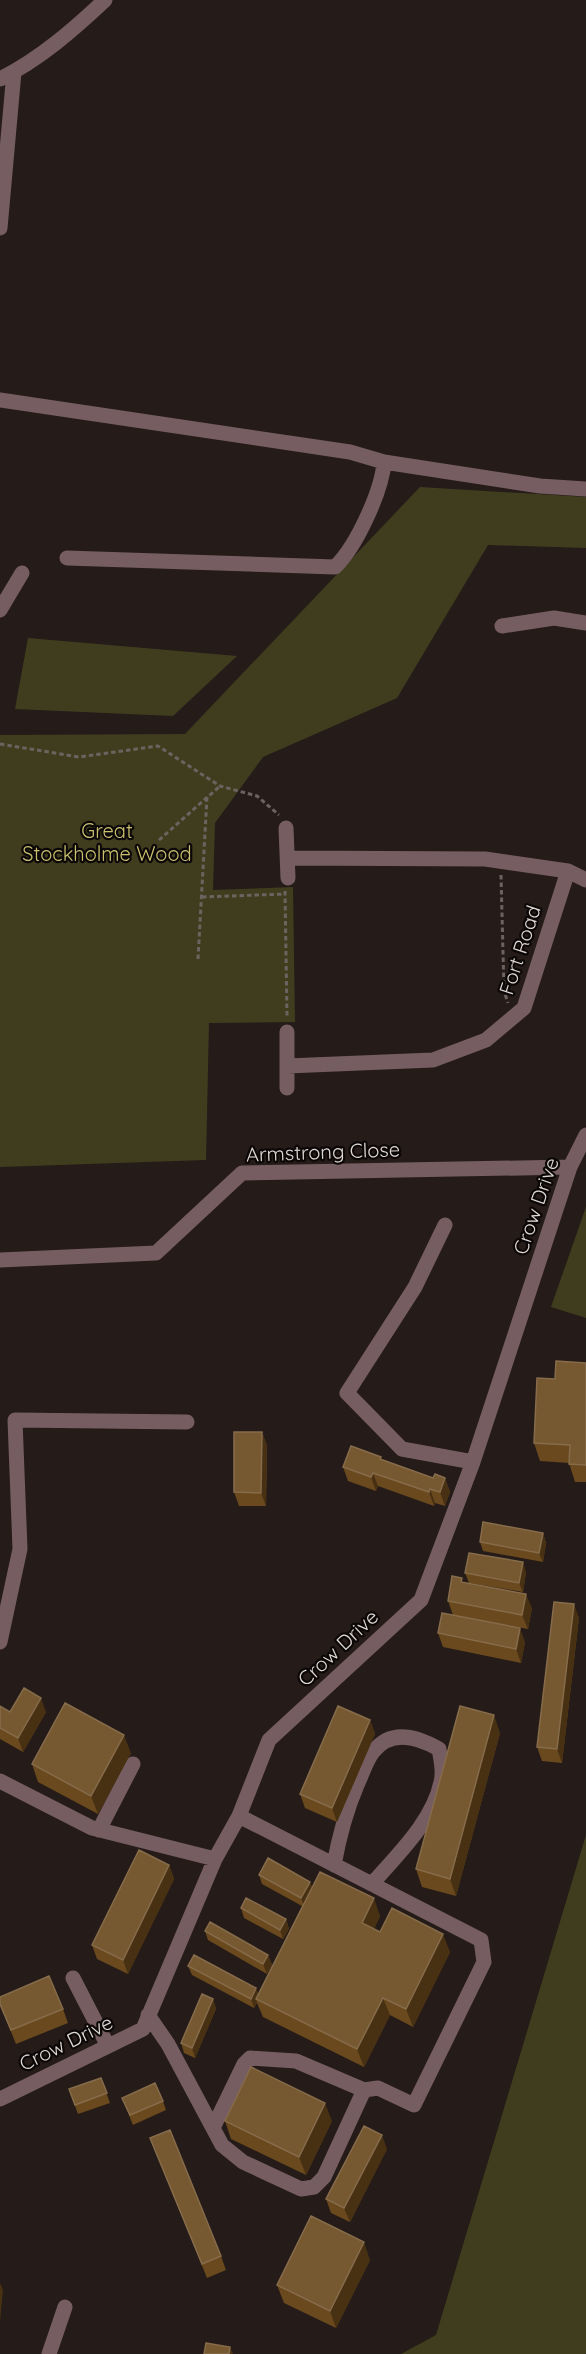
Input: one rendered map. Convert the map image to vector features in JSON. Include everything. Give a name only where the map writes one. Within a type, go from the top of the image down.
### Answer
[{"type":"street","points":[[0,79],[66,37],[105,0]]},
{"type":"street","points":[[0,228],[14,72]]},
{"type":"street","points":[[0,400],[350,453],[384,462],[540,486],[586,489]]},
{"type":"street","points":[[67,558],[335,567],[343,559],[373,504],[383,477],[384,462]]},
{"type":"street","points":[[0,610],[22,573]]},
{"type":"street","points":[[502,626],[554,618],[586,623]]},
{"type":"street","points":[[286,828],[288,878]]},
{"type":"street","points":[[288,858],[485,859],[568,871],[586,879]]},
{"type":"street","name":"Fort Road","points":[[287,1065],[433,1060],[486,1040],[524,1008],[568,871]]},
{"type":"street","points":[[287,1032],[287,1088]]},
{"type":"street","name":"Crow Drive","points":[[0,2099],[143,2029],[215,1859],[239,1816],[269,1740],[421,1600],[473,1462],[570,1167],[586,1135]]},
{"type":"street","name":"Armstrong Close","points":[[0,1260],[156,1253],[242,1173],[570,1167]]},
{"type":"street","points":[[445,1225],[415,1287],[347,1393],[402,1449],[473,1462]]},
{"type":"street","points":[[0,1642],[20,1549],[8,1420],[187,1422]]},
{"type":"street","points":[[334,1865],[339,1834],[349,1805],[373,1752],[384,1743],[399,1737],[421,1738],[439,1749],[442,1767],[441,1782],[431,1812],[372,1884]]},
{"type":"street","points":[[99,1830],[133,1764]]},
{"type":"street","points":[[0,1781],[92,1828],[215,1859]]},
{"type":"street","points":[[213,2128],[244,2064],[250,2058],[296,2061],[364,2090],[378,2088],[414,2105],[484,1962],[481,1940],[239,1816]]},
{"type":"street","points":[[73,1978],[108,2046]]},
{"type":"street","points":[[148,2015],[168,2044],[222,2145],[243,2162],[301,2189],[314,2187],[324,2177],[364,2090]]},
{"type":"street","points":[[50,2354],[65,2307]]},
{"type":"path","points":[[0,744],[79,757],[158,746],[220,786],[257,796],[285,820],[286,828]]},
{"type":"path","points":[[159,840],[220,786]]},
{"type":"path","points":[[198,959],[207,797]]},
{"type":"path","points":[[501,861],[504,991],[514,1017]]},
{"type":"path","points":[[287,1032],[285,884],[288,878]]},
{"type":"path","points":[[202,897],[285,894]]},
{"type":"green space","name":"Great Stockholme Wood","points":[[420,487],[586,497],[586,548],[488,545],[397,698],[263,757],[215,823],[213,890],[293,887],[295,1022],[209,1023],[206,1160],[0,1167],[0,735],[185,734]]},
{"type":"green space","points":[[28,638],[237,656],[173,716],[15,709]]},
{"type":"green space","points":[[586,1207],[586,1318],[551,1307]]},
{"type":"green space","points":[[586,1835],[586,2354],[401,2354],[436,2335]]},
{"type":"building","points":[[556,1361],[586,1363],[586,1465],[569,1464],[570,1445],[534,1443],[537,1378],[555,1379]]},
{"type":"building","points":[[234,1432],[262,1432],[261,1493],[234,1492]]},
{"type":"building","points":[[351,1446],[433,1478],[435,1474],[445,1478],[440,1492],[430,1489],[429,1492],[373,1473],[371,1477],[343,1467]]},
{"type":"building","points":[[483,1522],[543,1533],[539,1553],[480,1542]]},
{"type":"building","points":[[469,1553],[523,1562],[519,1583],[465,1573]]},
{"type":"building","points":[[452,1576],[462,1578],[461,1582],[526,1594],[522,1615],[448,1601]]},
{"type":"building","points":[[554,1602],[574,1604],[557,1749],[537,1747]]},
{"type":"building","points":[[442,1613],[520,1628],[516,1649],[438,1633]]},
{"type":"building","points":[[24,1688],[41,1698],[18,1738],[0,1728],[0,1706],[10,1712]]},
{"type":"building","points":[[65,1703],[124,1735],[91,1796],[32,1764]]},
{"type":"building","points":[[338,1706],[370,1720],[332,1808],[300,1794]]},
{"type":"building","points":[[460,1706],[494,1715],[450,1879],[416,1869]]},
{"type":"building","points":[[139,1850],[169,1865],[123,1960],[92,1945]]},
{"type":"building","points":[[268,1858],[310,1882],[301,1898],[259,1875]]},
{"type":"building","points":[[320,1872],[374,1898],[362,1923],[380,1932],[392,1908],[443,1934],[406,2009],[383,1998],[357,2049],[256,1999]]},
{"type":"building","points":[[246,1898],[286,1919],[280,1930],[241,1908]]},
{"type":"building","points":[[210,1922],[268,1955],[263,1964],[205,1931]]},
{"type":"building","points":[[194,1955],[256,1988],[251,1999],[188,1966]]},
{"type":"building","points":[[49,1976],[63,2009],[11,2030],[0,2004],[0,1997]]},
{"type":"building","points":[[202,1994],[213,1999],[192,2048],[181,2043]]},
{"type":"building","points":[[251,2067],[325,2103],[299,2157],[225,2121]]},
{"type":"building","points":[[101,2078],[107,2093],[75,2105],[69,2089]]},
{"type":"building","points":[[155,2083],[163,2101],[130,2115],[122,2098]]},
{"type":"building","points":[[364,2126],[382,2135],[344,2208],[326,2199]]},
{"type":"building","points":[[170,2130],[221,2256],[202,2264],[150,2138]]},
{"type":"building","points":[[311,2216],[364,2242],[330,2311],[277,2285]]},
{"type":"building","points":[[206,2343],[230,2347],[229,2354],[204,2354]]}]
